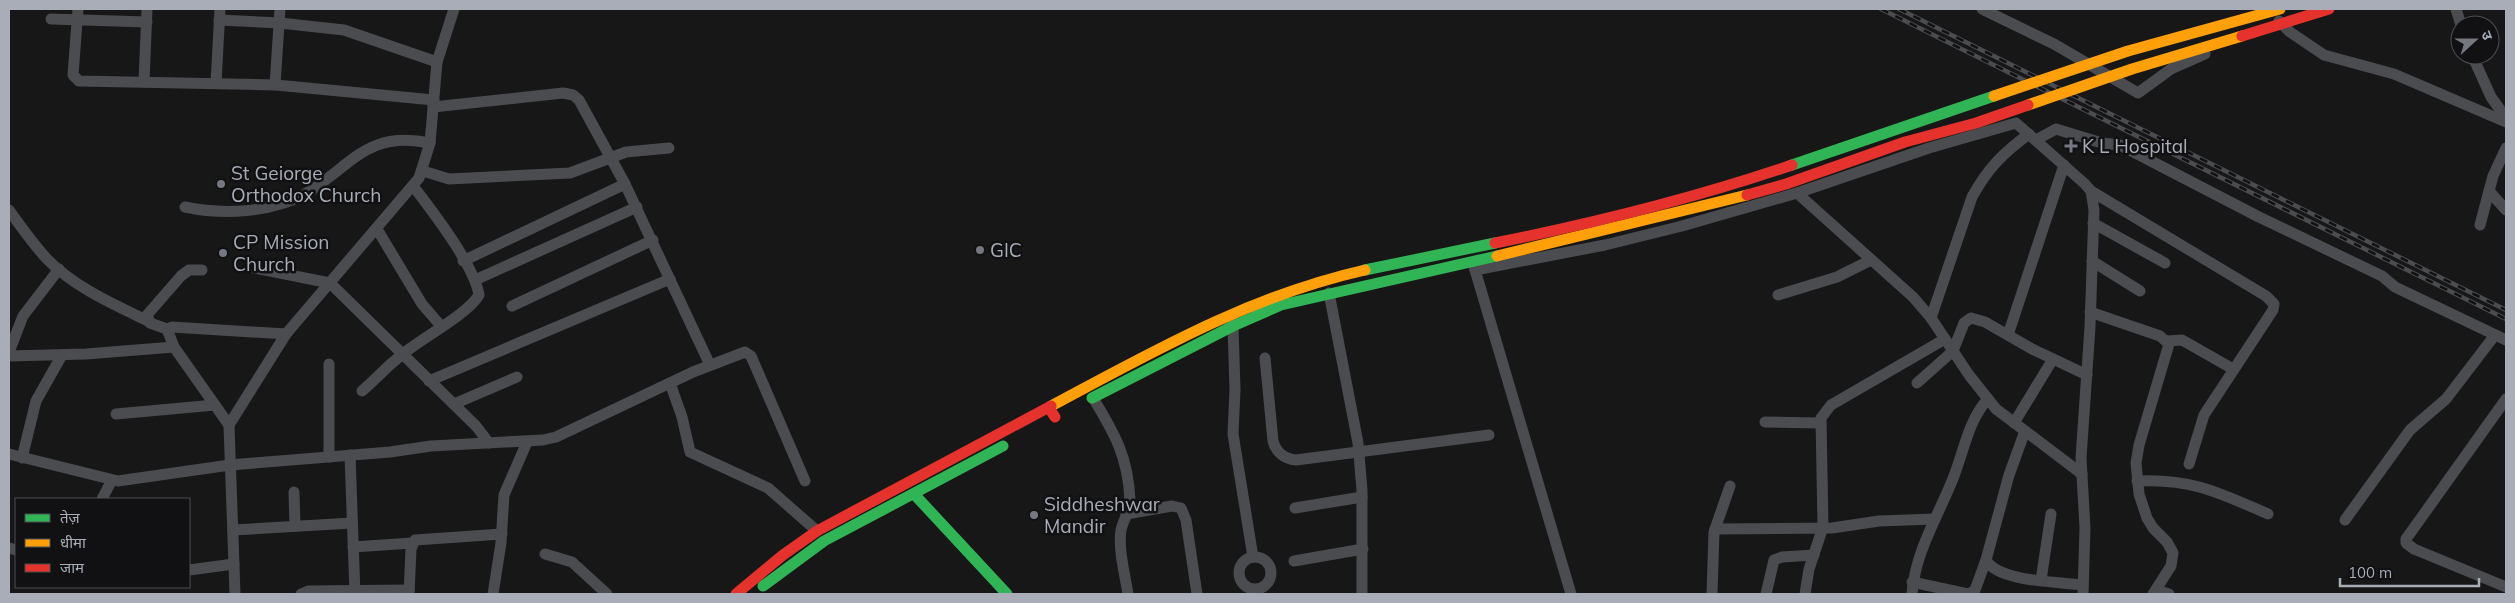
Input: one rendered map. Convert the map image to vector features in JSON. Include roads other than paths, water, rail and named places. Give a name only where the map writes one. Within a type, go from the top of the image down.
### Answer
[{"type":"main road","points":[[736,594],[783,555],[817,531],[1053,415],[1158,349],[1257,302],[1314,283],[1469,248],[1541,234],[1730,186],[2128,51],[2280,9]]},
{"type":"main road","points":[[1078,406],[1233,326],[1281,305],[1329,293],[1473,266],[1497,256],[1717,204],[1786,184],[1905,142],[2020,109],[2132,69],[2329,9]]},
{"type":"main road","points":[[754,594],[802,555],[824,541],[1012,441]]},
{"type":"main road","points":[[914,494],[1007,594]]},
{"type":"street","points":[[144,82],[147,9]]},
{"type":"street","points":[[275,85],[280,9]]},
{"type":"street","points":[[235,594],[229,425],[286,334],[414,188],[422,171],[430,143],[437,62],[454,9]]},
{"type":"street","points":[[1982,9],[2054,44],[2138,93],[2171,69],[2202,55],[2286,28]]},
{"type":"street","points":[[2267,9],[2286,28],[2324,55],[2394,74],[2506,120]]},
{"type":"street","points":[[51,19],[78,14],[147,22]]},
{"type":"street","points":[[78,14],[73,75],[76,80],[216,82],[275,85],[434,104],[563,94],[573,95],[579,100],[626,184],[710,365]]},
{"type":"street","points":[[216,82],[220,15],[352,32],[437,62]]},
{"type":"street","points":[[2477,65],[2491,97],[2506,120]]},
{"type":"street","points":[[1473,266],[1624,240],[1682,226],[1797,193],[1929,148],[2016,123],[2091,191],[2271,300],[2273,310],[2204,415],[2189,464]]},
{"type":"street","points":[[1931,318],[1972,197],[1981,180],[2004,152],[2033,137],[2056,129],[2102,144],[2120,145],[2260,217],[2382,276],[2395,287],[2506,340]]},
{"type":"street","points":[[185,207],[207,212],[244,210],[281,204],[305,194],[357,154],[382,143],[411,139],[430,143]]},
{"type":"street","points":[[422,171],[449,179],[570,173],[584,170],[626,152],[669,148]]},
{"type":"street","points":[[2480,225],[2497,164],[2506,148]]},
{"type":"street","points":[[2008,335],[2064,165]]},
{"type":"street","points":[[464,261],[626,184]]},
{"type":"street","points":[[362,391],[402,354],[476,301],[479,295],[475,280],[464,261],[440,223],[414,188]]},
{"type":"street","points":[[1986,560],[1990,565],[2015,578],[2040,580],[2083,589],[2085,528],[2082,474],[2092,261],[2093,223],[2091,191]]},
{"type":"street","points":[[2489,191],[2506,210]]},
{"type":"street","points":[[1797,193],[1871,260],[1902,285],[1931,318],[1988,399],[2014,423],[2082,474]]},
{"type":"street","points":[[475,280],[637,207]]},
{"type":"street","points":[[9,210],[29,238],[59,268],[88,290],[148,321],[167,329],[172,327],[286,334]]},
{"type":"street","points":[[2093,223],[2165,263]]},
{"type":"street","points":[[377,229],[422,304],[441,326]]},
{"type":"street","points":[[512,306],[653,240]]},
{"type":"street","points":[[1469,248],[1571,594]]},
{"type":"street","points":[[1778,295],[1836,278],[1871,260]]},
{"type":"street","points":[[2092,261],[2140,291]]},
{"type":"street","points":[[9,352],[23,316],[59,268]]},
{"type":"street","points":[[254,268],[330,283],[476,426],[489,443]]},
{"type":"street","points":[[148,321],[148,315],[152,308],[181,276],[189,270],[202,270]]},
{"type":"street","points":[[430,381],[670,278]]},
{"type":"street","points":[[1329,293],[1353,412],[1359,452],[1362,497],[1362,594]]},
{"type":"street","points":[[2090,312],[2167,341],[2182,340],[2233,369]]},
{"type":"street","points":[[1917,383],[1953,351],[1964,323],[1971,318],[1985,322],[2087,375]]},
{"type":"street","points":[[1233,326],[1236,390],[1233,434],[1253,557]]},
{"type":"street","points":[[167,329],[174,347],[229,425]]},
{"type":"street","points":[[2345,520],[2410,430],[2446,400],[2495,335]]},
{"type":"street","points":[[1805,594],[1823,527],[1820,423],[1822,413],[1831,405],[1945,339]]},
{"type":"street","points":[[2167,341],[2169,348],[2139,444],[2136,462],[2137,481],[2147,518],[2153,528],[2167,542],[2173,553],[2171,566],[2154,592],[2168,594]]},
{"type":"street","points":[[9,356],[62,355],[174,347]]},
{"type":"street","points":[[9,454],[112,480],[230,465],[350,456],[431,446],[528,442],[556,437],[710,365],[740,353],[748,353],[805,481]]},
{"type":"street","points":[[22,458],[36,401],[62,355]]},
{"type":"street","points":[[1265,358],[1273,440],[1281,455],[1296,460],[1489,435]]},
{"type":"street","points":[[2014,423],[2053,359]]},
{"type":"street","points":[[329,364],[329,457]]},
{"type":"street","points":[[454,404],[517,378]]},
{"type":"street","points":[[670,383],[682,417],[690,452],[768,488],[817,531]]},
{"type":"street","points":[[1093,398],[1115,434],[1123,453],[1130,500],[1121,531],[1128,594]]},
{"type":"street","points":[[1912,594],[1912,582],[1921,551],[1954,478],[1975,415],[1988,399]]},
{"type":"street","points":[[2506,399],[2406,539],[2406,543],[2414,549],[2506,586]]},
{"type":"street","points":[[116,414],[215,405]]},
{"type":"street","points":[[1765,422],[1820,423]]},
{"type":"street","points":[[1912,582],[1969,594],[1976,590],[2012,465],[2025,431]]},
{"type":"street","points":[[493,594],[502,534],[504,495],[528,442]]},
{"type":"street","points":[[350,456],[355,592]]},
{"type":"street","points":[[103,498],[112,480]]},
{"type":"street","points":[[2137,481],[2176,481],[2203,486],[2268,514]]},
{"type":"street","points":[[1712,594],[1715,529],[1730,486]]},
{"type":"street","points":[[294,492],[295,526]]},
{"type":"street","points":[[1295,508],[1362,497]]},
{"type":"street","points":[[1126,514],[1172,506],[1181,508],[1186,520],[1197,594]]},
{"type":"street","points":[[2040,580],[2051,514]]},
{"type":"street","points":[[1715,529],[1847,527],[1888,520],[1935,519]]},
{"type":"street","points":[[233,530],[352,523]]},
{"type":"street","points":[[354,547],[412,543],[420,538],[502,534]]},
{"type":"street","points":[[301,594],[308,591],[409,592],[412,543]]},
{"type":"street","points":[[1294,561],[1363,549]]},
{"type":"street","points":[[545,554],[572,562],[607,594]]},
{"type":"street","points":[[1766,594],[1774,560],[1782,557],[1814,555]]},
{"type":"street","points":[[190,570],[234,564]]},
{"type":"railway","points":[[1881,9],[2506,319]]},
{"type":"railway","points":[[1899,9],[2506,310]]},
{"type":"place","name":"K L Hospital","points":[[2071,146]]},
{"type":"place","name":"St Geiorge Orthodox Church","points":[[221,184]]},
{"type":"place","name":"GIC","points":[[980,250]]},
{"type":"place","name":"CP Mission Church","points":[[223,253]]},
{"type":"place","name":"Siddheshwar Mandir","points":[[1034,515]]}]
